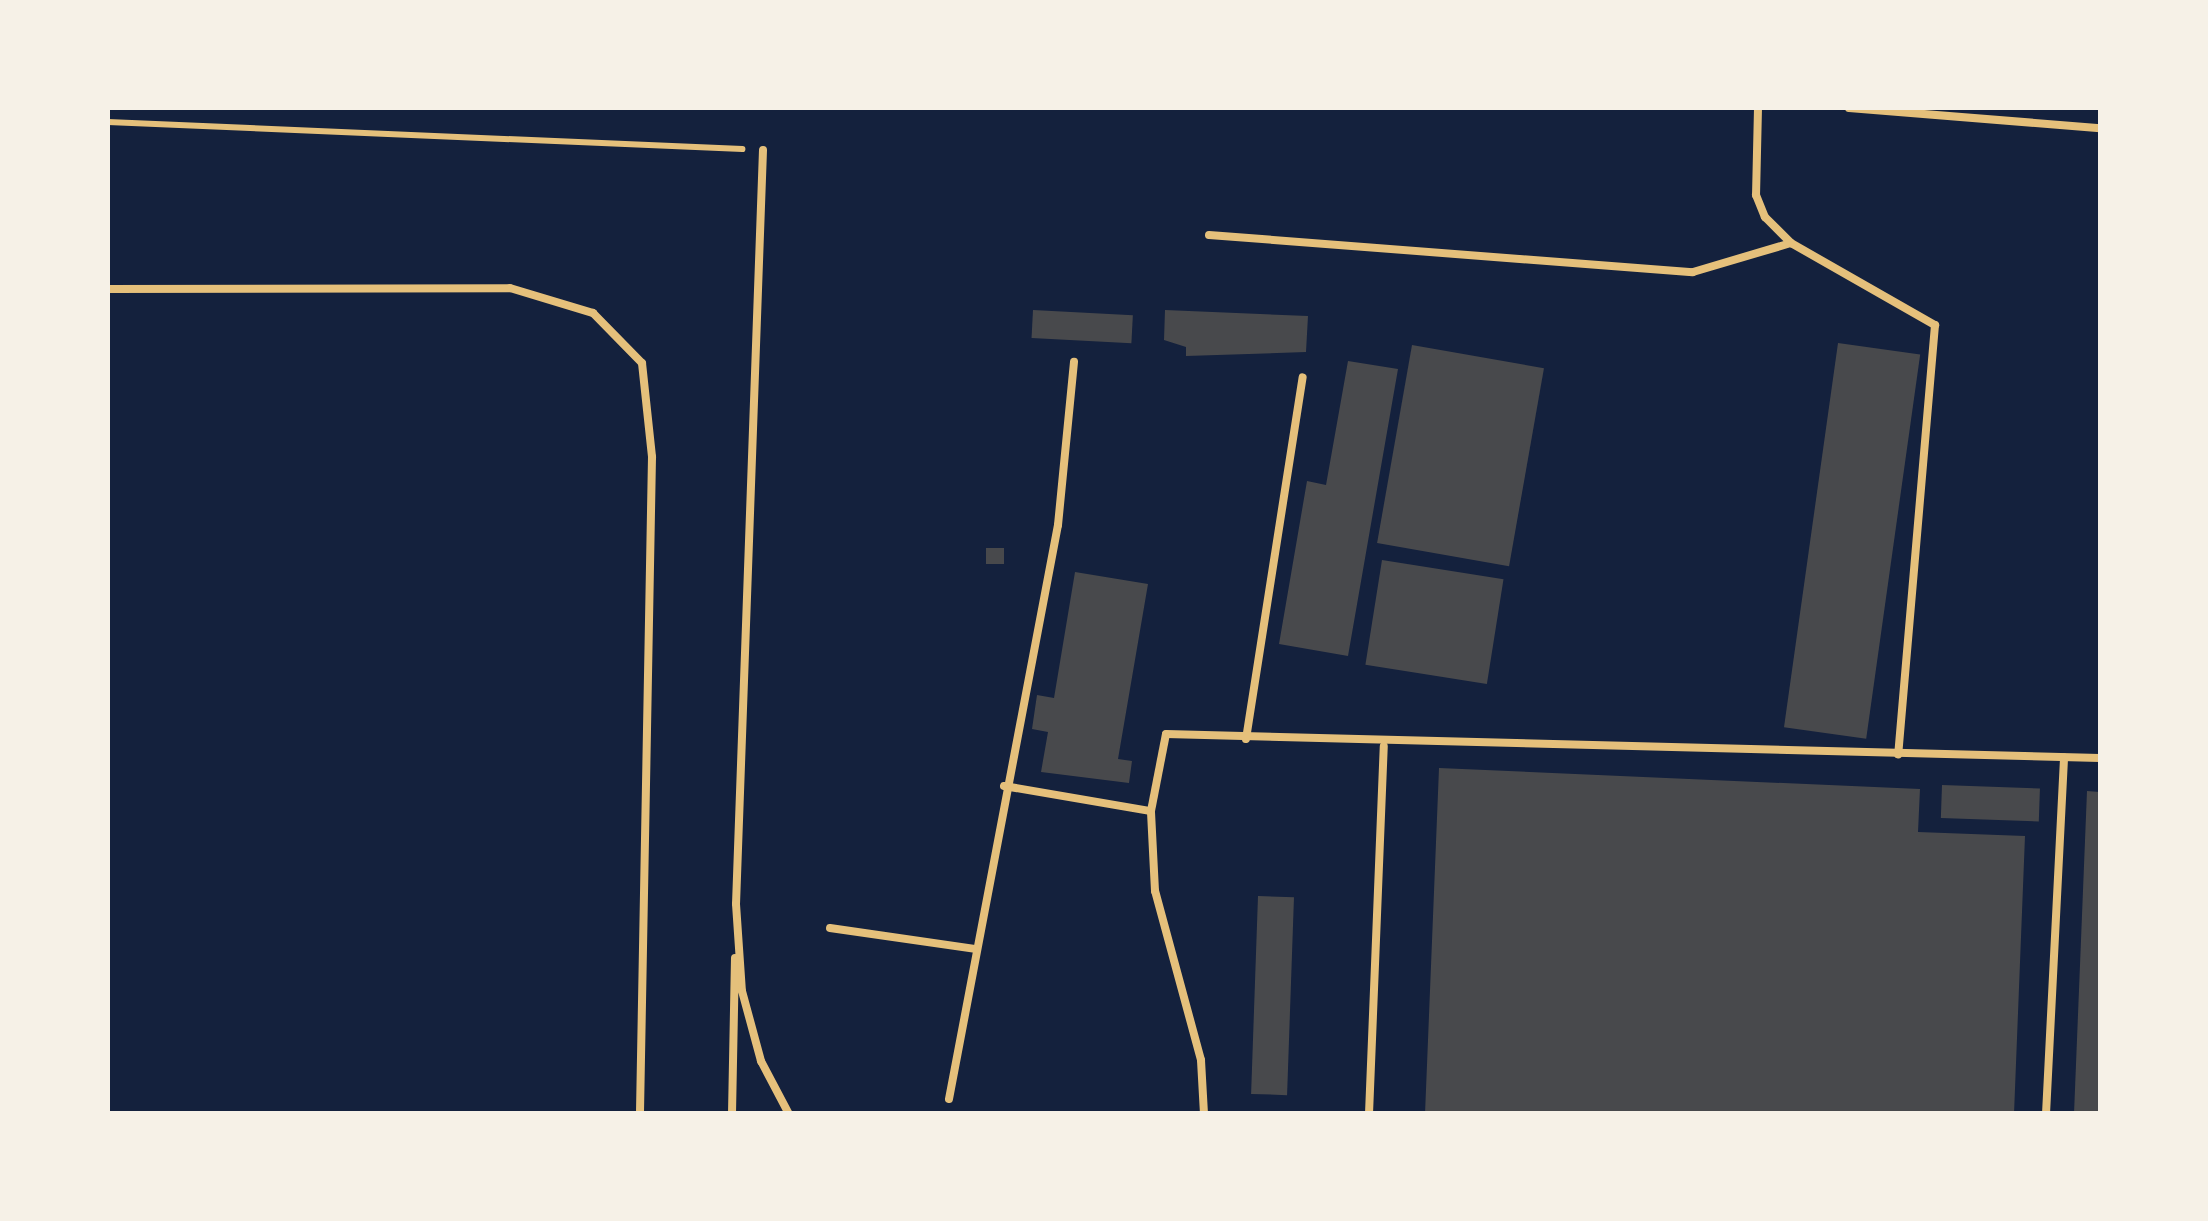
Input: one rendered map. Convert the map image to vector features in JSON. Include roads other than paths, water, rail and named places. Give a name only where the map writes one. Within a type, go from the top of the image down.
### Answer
[{"type":"lane","points":[[1758,108],[1756,195],[1791,243],[1935,325],[1898,754]]},
{"type":"lane","points":[[1849,108],[2100,128]]},
{"type":"lane","points":[[732,1114],[763,150]]},
{"type":"lane","points":[[1210,235],[1693,272],[1791,243]]},
{"type":"lane","points":[[108,288],[510,288],[594,313],[642,363],[652,457],[640,1114]]},
{"type":"lane","points":[[949,1099],[1004,786],[1058,525],[1074,362]]},
{"type":"lane","points":[[1246,739],[1304,377]]},
{"type":"lane","points":[[1204,1114],[1201,1060],[1160,935],[1150,812],[1166,734],[1384,746],[2100,758]]},
{"type":"lane","points":[[1369,1114],[1384,746]]},
{"type":"lane","points":[[2046,1114],[2064,757]]},
{"type":"lane","points":[[1004,786],[1150,812]]},
{"type":"lane","points":[[736,904],[742,991],[761,1061],[789,1114]]},
{"type":"lane","points":[[830,928],[976,948]]}]
